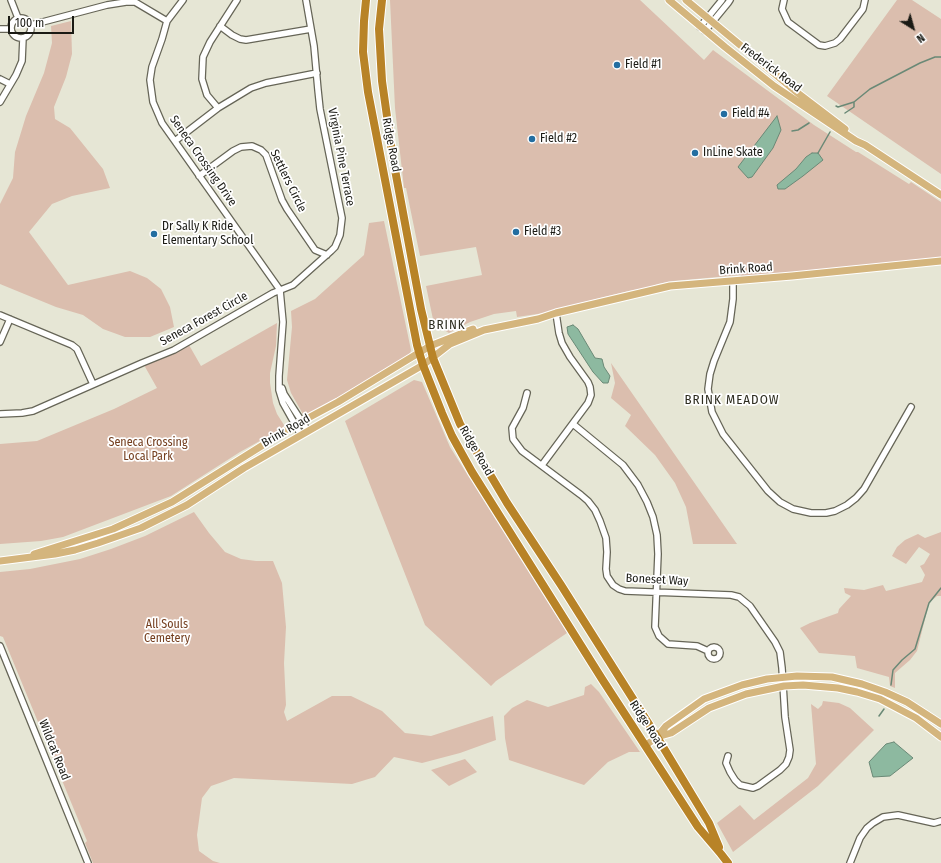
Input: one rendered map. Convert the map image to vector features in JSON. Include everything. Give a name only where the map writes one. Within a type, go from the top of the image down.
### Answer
[{"type":"highway","name":"Ridge Road","points":[[366,0],[363,52],[368,92],[419,352],[452,436],[472,472],[602,679],[698,827],[728,863]]},
{"type":"highway","name":"Ridge Road","points":[[382,0],[379,29],[384,96],[393,159],[421,309],[433,358],[460,424],[507,503],[561,585],[657,737],[709,823],[722,854]]},
{"type":"main road","name":"Frederick Road","points":[[669,0],[702,29],[774,86],[856,141],[866,145]]},
{"type":"main road","name":"Frederick Road","points":[[686,0],[709,21],[799,94],[866,145],[941,195]]},
{"type":"main road","name":"Brink Road","points":[[0,561],[75,550],[98,544],[141,528],[187,504],[244,468],[423,365],[455,342],[484,330],[538,319],[556,313],[670,286],[792,276],[941,261]]},
{"type":"main road","name":"Brink Road","points":[[23,558],[43,550],[113,529],[172,502],[298,424],[345,398],[430,346],[480,327],[543,314],[556,313]]},
{"type":"main road","points":[[646,745],[657,737],[666,726],[704,699],[742,685],[783,677],[827,677],[862,684],[886,692],[907,702],[941,724]]},
{"type":"main road","points":[[657,737],[671,733],[709,708],[746,694],[784,686],[819,686],[857,692],[902,709],[941,737]]},
{"type":"street","points":[[11,0],[18,18]]},
{"type":"street","name":"Seneca Crossing Drive","points":[[183,0],[167,21],[152,67],[150,80],[153,102],[162,123],[280,290],[284,322],[279,376],[284,394],[298,424],[301,435]]},
{"type":"street","points":[[218,108],[208,95],[201,74],[203,57],[206,49],[237,0]]},
{"type":"street","name":"Virginia Pine Terrace","points":[[280,290],[297,282],[331,251],[338,242],[342,224],[320,109],[314,46],[306,0]]},
{"type":"street","points":[[709,21],[722,0]]},
{"type":"street","points":[[702,29],[730,0]]},
{"type":"street","points":[[784,0],[782,9],[788,22],[819,45],[825,46],[835,44],[840,40],[863,9],[864,0]]},
{"type":"street","points":[[31,25],[107,5],[126,2],[135,2],[167,21]]},
{"type":"street","points":[[18,18],[27,20],[31,25],[29,34],[23,38],[14,35],[10,29],[12,22],[18,18]]},
{"type":"street","points":[[220,26],[232,35],[246,40],[311,29]]},
{"type":"street","points":[[0,29],[10,29]]},
{"type":"street","points":[[0,102],[22,61],[23,38]]},
{"type":"street","points":[[175,141],[218,108],[238,95],[261,84],[316,74]]},
{"type":"street","points":[[0,79],[10,84]]},
{"type":"street","name":"Settlers Circle","points":[[199,176],[233,151],[241,147],[252,146],[261,150],[266,156],[287,210],[315,250],[327,255]]},
{"type":"street","points":[[732,281],[733,299],[730,322],[710,374],[708,396],[712,412],[723,434],[768,491],[780,502],[793,509],[811,513],[826,513],[835,511],[847,505],[864,489],[911,408]]},
{"type":"street","name":"Seneca Forest Circle","points":[[0,414],[33,411],[174,350],[280,290]]},
{"type":"street","points":[[542,465],[588,403],[591,395],[588,382],[562,343],[556,313]]},
{"type":"street","points":[[0,315],[72,345],[77,350],[93,384]]},
{"type":"street","points":[[0,342],[10,318]]},
{"type":"street","name":"Boneset Way","points":[[527,393],[523,408],[512,428],[513,439],[522,451],[584,498],[594,510],[600,520],[606,538],[607,576],[613,585],[626,591],[731,595],[739,597],[746,601],[756,613],[775,642],[780,652],[784,686],[784,717],[790,750],[789,757],[786,764],[758,786],[753,788],[740,785],[735,780],[726,763],[728,756]]},
{"type":"street","name":"Seneca Crossing Drive","points":[[298,424],[308,431]]},
{"type":"street","points":[[573,424],[623,465],[638,485],[653,516],[657,535],[658,554],[656,632],[661,639],[668,644],[697,646],[708,651]]},
{"type":"street","name":"Wildcat Road","points":[[0,646],[88,863]]},
{"type":"street","points":[[850,863],[860,838],[867,828],[872,823],[883,817],[898,814],[934,823],[941,821]]},
{"type":"green space","points":[[390,0],[640,0],[704,60],[713,50],[814,125],[909,184],[911,182],[941,202],[941,258],[740,277],[741,275],[673,281],[658,284],[645,289],[633,290],[576,304],[578,308],[517,317],[516,311],[494,314],[470,322],[449,333],[434,324],[426,286],[482,275],[476,247],[420,256],[406,188],[404,188],[395,108]]},
{"type":"green space","points":[[897,0],[912,0],[941,19],[941,174],[827,96]]},
{"type":"green space","points":[[71,21],[72,54],[66,77],[54,107],[55,119],[70,128],[103,169],[110,188],[72,196],[52,204],[29,232],[68,285],[130,271],[147,278],[161,289],[170,307],[174,327],[150,337],[125,337],[103,329],[83,315],[56,307],[0,284],[0,204],[13,178],[15,152],[26,116],[44,73],[52,43],[51,26]]},
{"type":"green space","points":[[384,221],[411,350],[410,354],[359,386],[304,416],[291,393],[287,380],[292,327],[291,311],[315,299],[364,255],[369,223]]},
{"type":"green space","name":"Seneca Crossing Local Park","points":[[277,323],[276,346],[270,373],[270,383],[273,403],[277,414],[284,425],[283,428],[240,452],[171,496],[63,537],[41,541],[0,544],[0,444],[37,441],[114,409],[157,388],[144,365],[172,354],[189,345],[201,366]]},
{"type":"green space","points":[[611,363],[737,544],[693,544],[686,507],[675,483],[655,455],[625,426],[631,415],[611,398],[615,383]]},
{"type":"green space","points":[[414,380],[422,382],[450,447],[567,633],[496,681],[491,686],[425,625],[345,421]]},
{"type":"green space","name":"All Souls Cemetery","points":[[194,512],[225,552],[241,559],[273,561],[282,583],[286,627],[284,663],[286,705],[284,712],[287,721],[332,696],[351,696],[382,711],[405,733],[431,736],[493,716],[496,740],[460,753],[422,763],[394,757],[375,777],[352,784],[234,778],[211,786],[202,798],[197,835],[199,851],[213,861],[220,863],[93,863],[85,843],[87,841],[3,637],[0,636],[0,572],[30,569],[80,559],[145,536]]},
{"type":"green space","points":[[941,532],[941,596],[937,596],[929,603],[917,651],[910,660],[895,673],[895,688],[890,686],[889,677],[857,668],[855,656],[819,653],[800,628],[838,613],[839,609],[851,596],[845,593],[844,588],[864,590],[883,585],[886,591],[922,582],[925,575],[920,566],[924,564],[930,554],[919,547],[906,564],[892,556],[897,547],[905,540],[918,534],[925,538]]},
{"type":"green space","points":[[591,684],[599,692],[640,752],[629,752],[608,762],[584,785],[509,760],[505,738],[504,716],[512,708],[527,700],[548,707],[584,695],[585,687]]},
{"type":"green space","points":[[823,701],[839,703],[850,708],[874,730],[818,786],[733,852],[717,823],[740,805],[754,820],[808,778],[816,764],[811,704],[818,709],[822,705]]},
{"type":"green space","points":[[465,759],[477,772],[449,786],[431,770]]},
{"type":"shaded area","points":[[777,116],[781,130],[773,148],[752,177],[748,178],[738,167]]},
{"type":"shaded area","points":[[812,153],[818,153],[823,160],[785,189],[778,189],[777,185]]},
{"type":"shaded area","points":[[573,325],[578,329],[595,358],[602,359],[604,367],[610,376],[608,383],[603,383],[593,372],[568,334],[567,327]]},
{"type":"shaded area","points":[[894,742],[913,758],[890,776],[873,777],[869,762],[886,744]]},
{"type":"waterway","points":[[845,113],[854,107],[854,102],[870,89],[920,63],[935,57],[941,57]]},
{"type":"waterway","points":[[836,106],[838,107],[854,102]]},
{"type":"waterway","points":[[792,131],[798,130],[809,123]]},
{"type":"waterway","points":[[818,153],[830,132]]},
{"type":"waterway","points":[[891,685],[893,670],[915,649],[929,603],[941,588]]},
{"type":"waterway","points":[[879,716],[884,709]]},
{"type":"place","name":"Field #1","points":[[617,65]]},
{"type":"place","name":"Field #4","points":[[724,114]]},
{"type":"place","name":"Field #2","points":[[532,139]]},
{"type":"place","name":"InLine Skate","points":[[695,153]]},
{"type":"place","name":"Field #3","points":[[516,232]]},
{"type":"place","name":"Dr Sally K Ride Elementary School","points":[[154,234]]},
{"type":"district","name":"BRINK","points":[[447,325]]},
{"type":"district","name":"BRINK MEADOW","points":[[732,400]]}]
